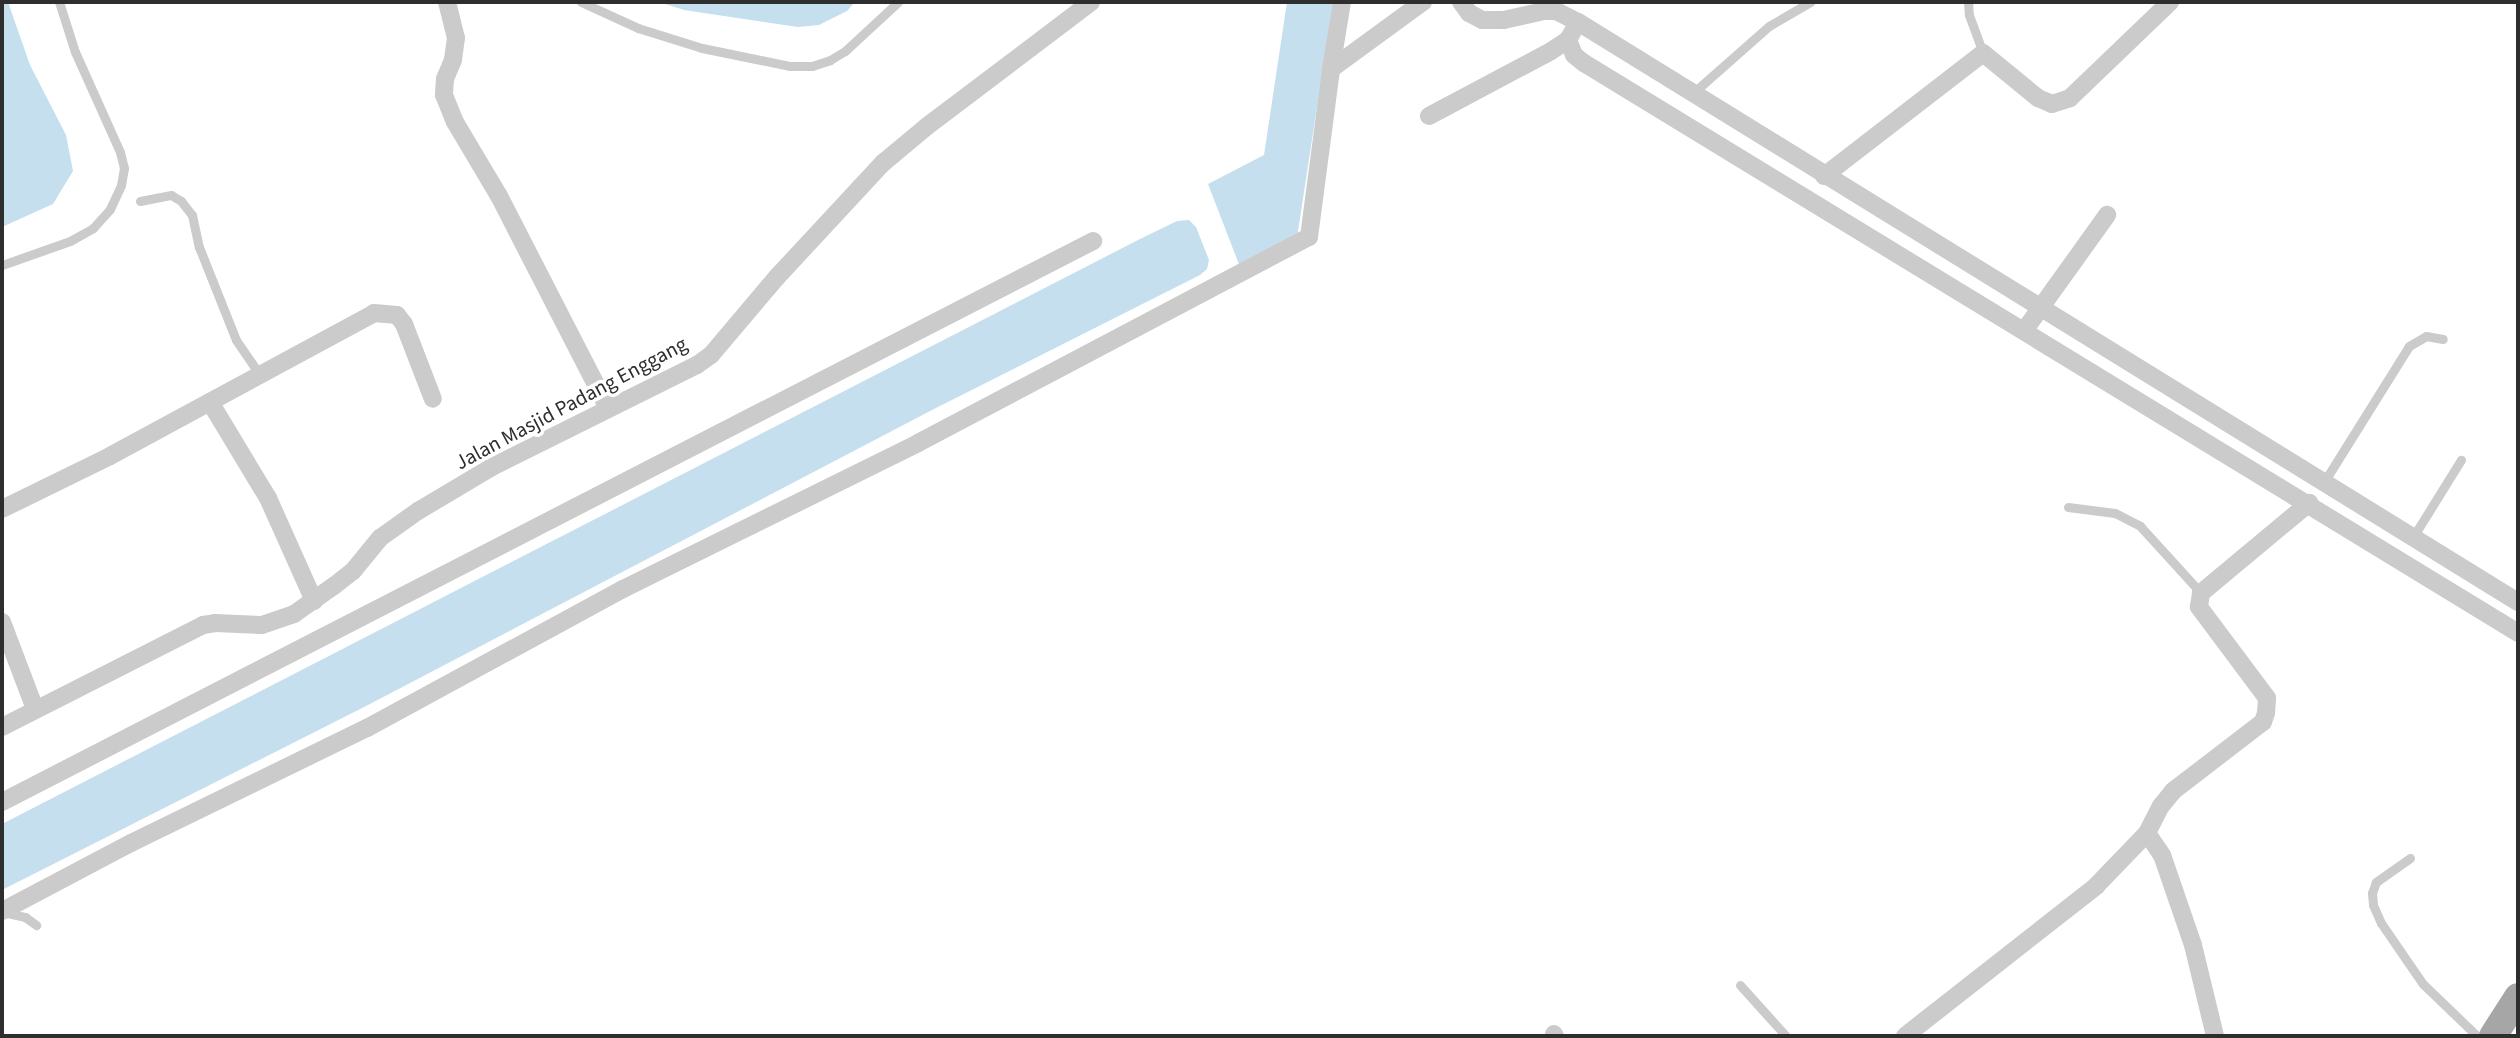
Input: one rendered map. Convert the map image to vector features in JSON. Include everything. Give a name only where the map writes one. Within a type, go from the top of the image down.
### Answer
[{"type":"main road","points":[[2493,1036],[2518,997]]},
{"type":"street","points":[[447,2],[456,38],[453,60],[445,79],[444,95],[455,122],[499,196],[608,408]]},
{"type":"street","name":"Jalan Masjid Padang Enggang","points":[[2,727],[203,625],[215,622],[262,625],[294,614],[353,570],[380,538],[408,518],[492,467],[679,374],[711,355],[777,277],[883,163],[1091,2]]},
{"type":"street","points":[[2,911],[131,843],[367,728],[623,589],[918,443],[1309,237],[1342,2]]},
{"type":"street","points":[[1331,69],[1423,2]]},
{"type":"street","points":[[1461,2],[1469,13],[1482,20],[1557,6],[1692,94],[2518,602]]},
{"type":"street","points":[[1825,176],[1983,53],[2038,98],[2052,104],[2070,98],[2170,2]]},
{"type":"street","points":[[1429,116],[1568,40],[1578,22]]},
{"type":"street","points":[[1568,40],[1574,55],[1584,63],[2518,633]]},
{"type":"street","points":[[2024,331],[2107,215]]},
{"type":"street","points":[[2,802],[1093,241]]},
{"type":"street","points":[[2,509],[110,456],[373,313],[389,312],[397,315],[404,324],[433,399]]},
{"type":"street","points":[[210,402],[268,498],[314,600]]},
{"type":"street","points":[[1905,1036],[2096,886],[2147,833],[2161,806],[2173,791],[2263,722],[2267,698],[2199,607],[2201,593],[2309,503]]},
{"type":"street","points":[[2,622],[35,709]]},
{"type":"street","points":[[2147,833],[2162,855],[2180,907],[2215,1036]]},
{"type":"lane","points":[[2,265],[70,241],[93,228],[110,209],[121,185],[124,168],[120,152],[75,52],[58,2]]},
{"type":"lane","points":[[581,2],[638,28],[702,48],[790,66],[812,66],[830,60],[845,51],[898,2]]},
{"type":"lane","points":[[1692,94],[1769,26],[1810,2]]},
{"type":"lane","points":[[1968,2],[1969,16],[1983,53]]},
{"type":"lane","points":[[140,201],[171,195],[181,201],[192,215],[199,247],[236,340],[261,376]]},
{"type":"lane","points":[[2324,482],[2409,346],[2427,336],[2444,339]]},
{"type":"lane","points":[[2413,537],[2461,460]]},
{"type":"lane","points":[[2068,507],[2115,513],[2140,526],[2201,593]]},
{"type":"lane","points":[[2410,858],[2376,882],[2372,893],[2373,905],[2381,923],[2423,984],[2477,1036]]},
{"type":"lane","points":[[2,911],[25,917],[36,925]]},
{"type":"lane","points":[[1740,985],[1786,1036]]},
{"type":"water","points":[[2,2],[8,2],[30,65],[66,135],[73,171],[53,204],[2,227]]},
{"type":"water","points":[[659,2],[855,2],[847,11],[819,25],[798,27],[684,10]]},
{"type":"water","points":[[1287,2],[1333,2],[1297,238],[1240,267],[1208,184],[1264,155]]},
{"type":"water","points":[[1189,220],[1196,227],[1209,260],[1207,269],[1200,275],[934,409],[370,704],[2,890],[2,824],[1138,240],[1177,221]]}]
